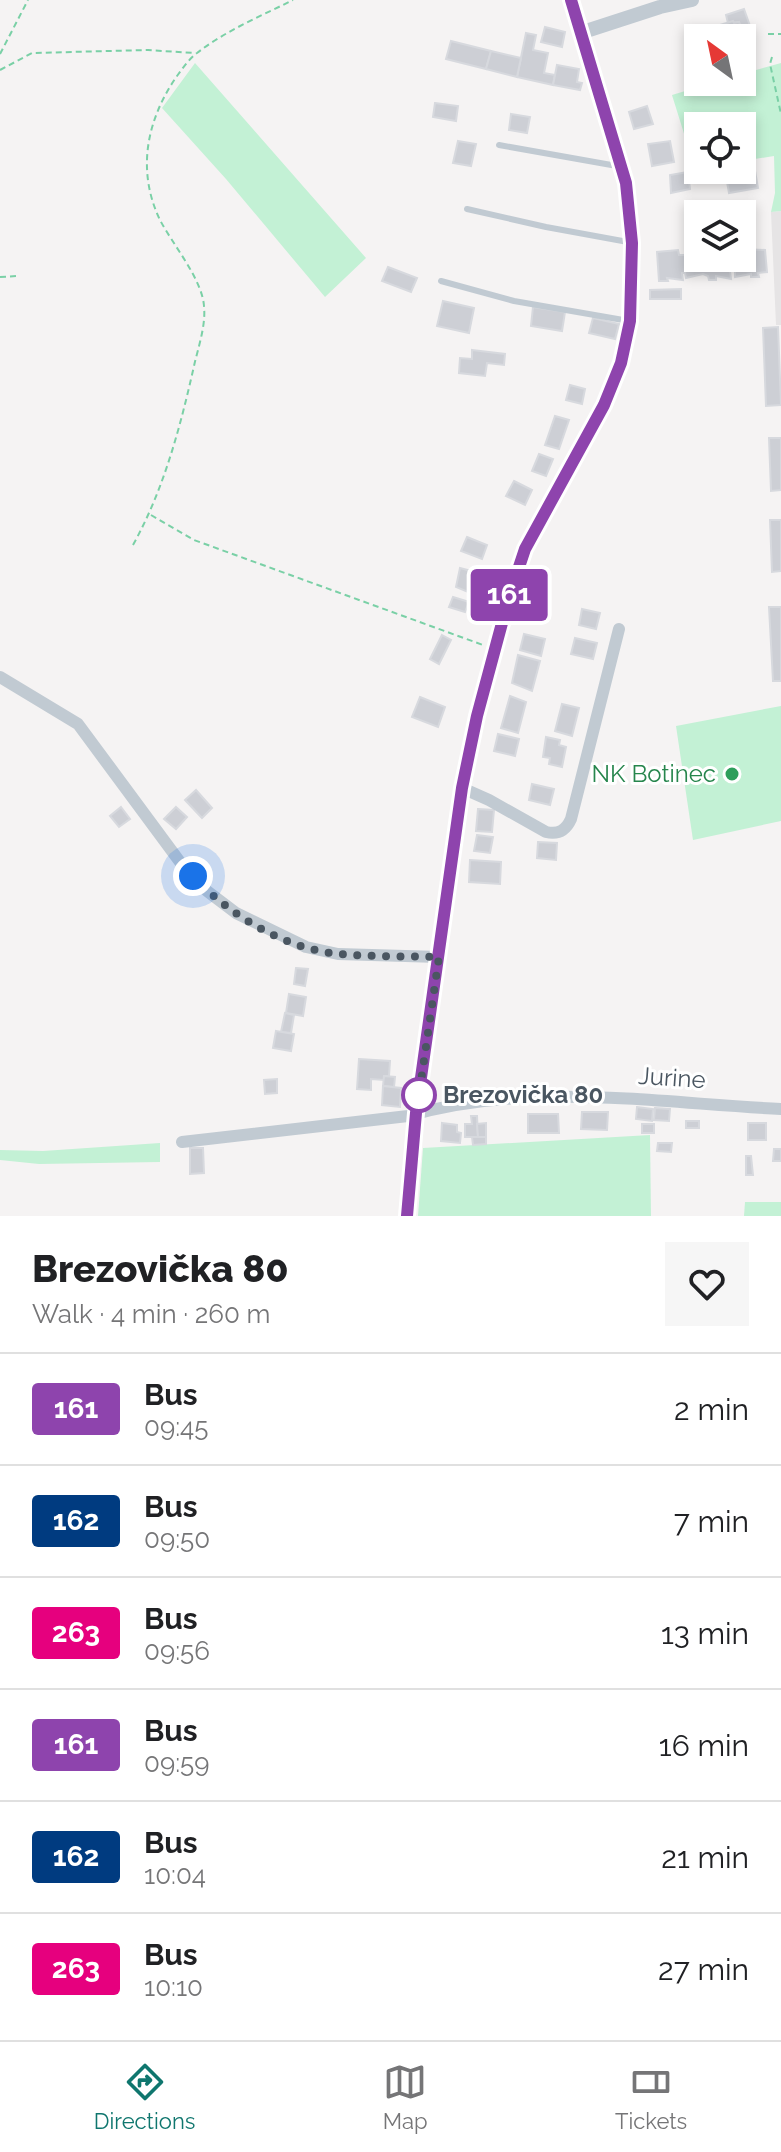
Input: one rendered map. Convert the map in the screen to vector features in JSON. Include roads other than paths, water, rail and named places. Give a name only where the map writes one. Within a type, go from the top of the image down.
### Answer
[{"type":"main road","points":[[407,1216],[416,1113],[462,788],[494,649],[525,549],[604,405],[621,363],[630,321],[632,243],[622,167],[571,0]]},
{"type":"street","points":[[580,33],[692,0]]},
{"type":"street","points":[[462,788],[546,832],[555,834],[563,831],[571,819],[619,629]]},
{"type":"street","points":[[0,677],[78,724],[180,862],[207,891],[236,913],[306,947],[338,954],[439,957]]},
{"type":"street","name":"Jurine","points":[[182,1142],[491,1101],[582,1097],[672,1100],[781,1109]]},
{"type":"lane","points":[[499,145],[622,167]]},
{"type":"lane","points":[[467,209],[632,243]]},
{"type":"lane","points":[[441,281],[514,301],[630,321]]},
{"type":"place","name":"NK Botinec","points":[[732,774]]},
{"type":"place","name":"Brezovička 80","points":[[419,1095]]}]
